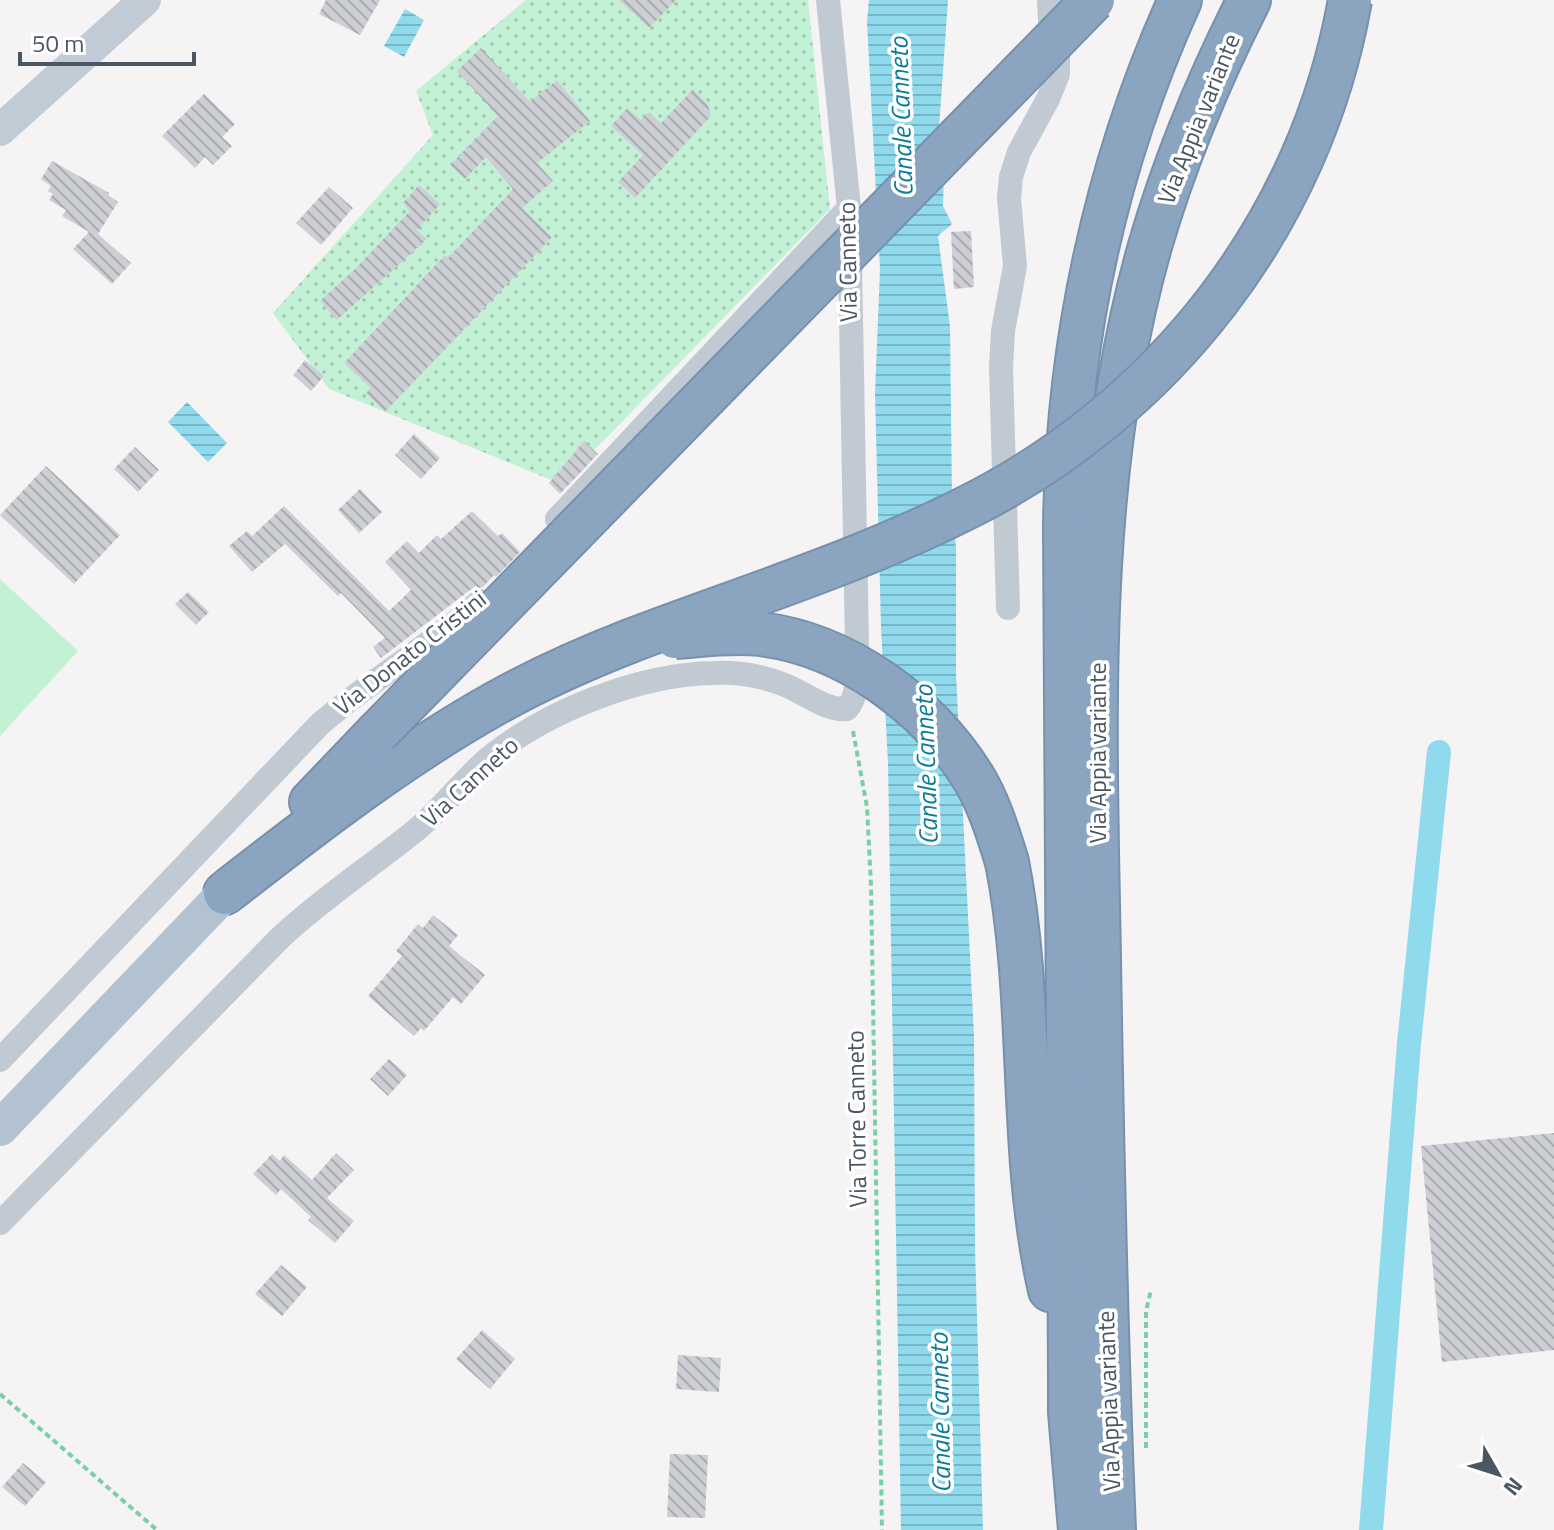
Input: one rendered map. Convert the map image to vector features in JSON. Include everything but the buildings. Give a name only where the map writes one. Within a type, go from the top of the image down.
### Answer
[{"type":"highway","points":[[225,893],[391,746],[1093,0]]},
{"type":"highway","name":"Via Appia variante","points":[[1080,1530],[1071,1426],[1070,1369],[1065,527],[1069,423],[1099,237],[1132,122],[1180,0]]},
{"type":"highway","name":"Via Appia variante","points":[[1114,1530],[1095,756],[1105,494],[1117,401],[1149,250],[1183,147],[1249,0]]},
{"type":"highway","points":[[391,746],[630,641],[880,547],[962,511],[1055,456],[1132,396],[1179,350],[1209,314],[1267,229],[1301,163],[1320,115],[1350,0]]},
{"type":"highway","points":[[630,641],[760,634],[821,650],[859,669],[913,707],[973,778],[985,800],[1007,862],[1019,943],[1043,1263],[1070,1369]]},
{"type":"main road","points":[[0,130],[145,0]]},
{"type":"main road","points":[[0,1128],[225,893]]},
{"type":"street","name":"Via Canneto","points":[[0,1223],[281,937],[328,895],[428,820],[492,756],[539,725],[609,694],[643,683],[690,674],[729,673],[757,677],[782,684],[832,708],[847,709],[854,699],[857,646],[849,208],[828,0]]},
{"type":"street","points":[[1008,608],[1001,368],[1003,331],[1015,266],[1010,188],[1019,152],[1058,74],[1059,57],[1050,20],[1049,0]]},
{"type":"street","name":"Via Donato Cristini","points":[[0,1060],[312,732],[350,699],[455,623],[490,591],[849,208]]},
{"type":"path","name":"Via Torre Canneto","points":[[847,709],[865,795],[871,885],[882,1530]]},
{"type":"path","points":[[1146,1455],[1146,1311],[1151,1290]]},
{"type":"path","points":[[0,1394],[157,1530]]},
{"type":"green space","points":[[526,0],[808,0],[830,209],[561,484],[329,389],[273,313],[433,135],[416,91]]},
{"type":"green space","points":[[0,579],[78,651],[0,736]]},
{"type":"water","name":"Canale Canneto","points":[[869,0],[948,0],[939,128],[945,140],[943,206],[952,224],[938,236],[950,326],[956,673],[974,1036],[975,1246],[983,1530],[901,1530],[888,764],[875,394],[880,269],[867,22]]},
{"type":"water","points":[[405,9],[424,20],[404,57],[384,46]]},
{"type":"water","points":[[187,402],[227,443],[208,462],[168,422]]},
{"type":"waterway","points":[[1371,1530],[1409,1043],[1439,752]]}]
